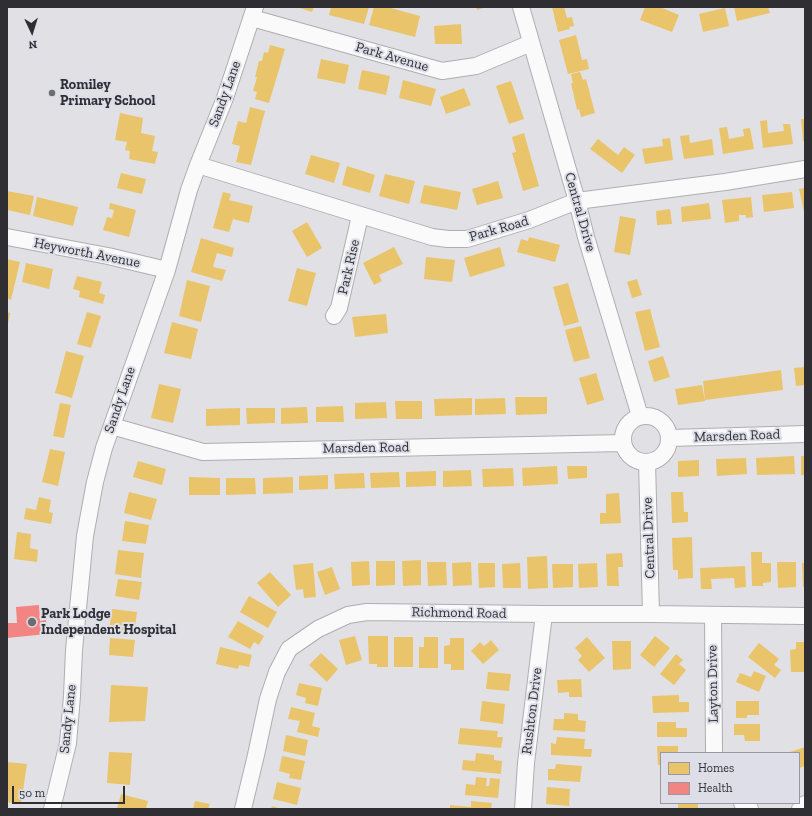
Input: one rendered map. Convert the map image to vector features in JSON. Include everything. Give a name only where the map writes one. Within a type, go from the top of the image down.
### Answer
[{"type":"street","name":"Central Drive","points":[[521,7],[577,200],[586,237],[640,416]]},
{"type":"street","name":"Park Avenue","points":[[253,12],[442,71],[476,66],[531,42]]},
{"type":"street","name":"Sandy Lane","points":[[52,809],[68,743],[74,650],[85,536],[95,482],[104,448],[167,270],[189,190],[225,98],[253,12]]},
{"type":"street","name":"Park Road","points":[[198,165],[360,216],[432,237],[448,239],[467,239],[529,220],[577,200],[725,182],[805,169]]},
{"type":"street","name":"Park Rise","points":[[334,316],[339,308],[360,216]]},
{"type":"street","name":"Heyworth Avenue","points":[[7,237],[108,256],[167,270]]},
{"type":"street","points":[[640,416],[651,416],[660,420],[667,428],[670,438],[668,447],[664,455],[656,460],[647,462],[639,461],[626,451],[623,443],[623,434],[626,426],[632,420],[640,416]]},
{"type":"street","name":"Marsden Road","points":[[112,426],[203,452],[623,443]]},
{"type":"street","name":"Marsden Road","points":[[670,438],[805,434]]},
{"type":"street","name":"Central Drive","points":[[647,462],[651,614]]},
{"type":"street","name":"Richmond Road","points":[[243,809],[268,699],[277,672],[289,649],[318,629],[348,615],[367,612],[805,616]]},
{"type":"street","name":"Rushton Drive","points":[[523,809],[526,763],[544,614]]},
{"type":"street","name":"Layton Drive","points":[[713,615],[714,752]]},
{"type":"street","points":[[800,809],[805,804]]},
{"type":"building: Homes","points":[[297,7],[314,7],[312,12]]},
{"type":"building: Homes","points":[[331,7],[369,7],[364,24],[329,15]]},
{"type":"building: Homes","points":[[374,7],[387,7],[420,16],[415,37],[369,25]]},
{"type":"building: Homes","points":[[476,7],[487,7],[477,10]]},
{"type":"building: Homes","points":[[552,7],[564,7],[567,18],[572,17],[574,26],[569,27],[570,29],[558,32]]},
{"type":"building: Homes","points":[[645,7],[660,7],[679,15],[672,32],[640,20]]},
{"type":"building: Homes","points":[[734,7],[768,7],[770,13],[737,21]]},
{"type":"building: Homes","points":[[725,8],[729,26],[703,32],[699,14]]},
{"type":"building: Homes","points":[[461,24],[462,44],[435,44],[434,26]]},
{"type":"building: Homes","points":[[576,35],[582,60],[587,59],[589,69],[568,74],[559,40]]},
{"type":"building: Homes","points":[[270,45],[285,49],[269,103],[255,99],[257,92],[253,91],[259,61],[262,61],[264,52],[268,53]]},
{"type":"building: Homes","points":[[321,59],[349,65],[345,84],[317,78]]},
{"type":"building: Homes","points":[[362,70],[390,76],[386,95],[358,89]]},
{"type":"building: Homes","points":[[580,72],[583,80],[586,79],[595,113],[581,117],[579,109],[577,110],[571,83],[573,83],[571,74]]},
{"type":"building: Homes","points":[[403,80],[436,89],[431,106],[399,98]]},
{"type":"building: Homes","points":[[511,81],[524,119],[509,124],[496,86]]},
{"type":"building: Homes","points":[[464,88],[471,105],[446,114],[440,97]]},
{"type":"building: Homes","points":[[250,107],[265,111],[251,165],[236,162],[240,146],[232,144],[238,121],[246,123]]},
{"type":"building: Homes","points":[[120,113],[143,118],[141,133],[155,136],[152,151],[158,152],[155,164],[129,159],[130,151],[125,150],[127,142],[115,140]]},
{"type":"building: Homes","points":[[801,119],[805,119],[805,141],[803,141]]},
{"type":"building: Homes","points":[[767,120],[768,133],[784,131],[783,124],[790,124],[793,144],[763,148],[760,121]]},
{"type":"building: Homes","points":[[727,127],[729,139],[744,136],[743,129],[750,128],[754,149],[723,154],[719,128]]},
{"type":"building: Homes","points":[[524,133],[539,186],[523,191],[512,153],[516,152],[512,137]]},
{"type":"building: Homes","points":[[689,135],[690,143],[712,139],[714,155],[684,159],[680,136]]},
{"type":"building: Homes","points":[[670,138],[673,160],[645,164],[642,149],[663,146],[662,139]]},
{"type":"building: Homes","points":[[598,139],[618,155],[624,147],[635,155],[622,173],[590,149]]},
{"type":"building: Homes","points":[[311,155],[340,163],[334,183],[305,174]]},
{"type":"building: Homes","points":[[347,166],[375,175],[370,193],[342,185]]},
{"type":"building: Homes","points":[[121,173],[146,179],[142,194],[117,188]]},
{"type":"building: Homes","points":[[385,174],[415,181],[409,204],[379,196]]},
{"type":"building: Homes","points":[[498,181],[503,198],[477,205],[472,189]]},
{"type":"building: Homes","points":[[424,185],[461,192],[457,210],[420,203]]},
{"type":"building: Homes","points":[[805,188],[805,212],[804,212],[799,189]]},
{"type":"building: Homes","points":[[7,191],[34,196],[30,215],[7,210]]},
{"type":"building: Homes","points":[[223,192],[231,194],[229,200],[253,206],[249,223],[233,219],[229,232],[213,228]]},
{"type":"building: Homes","points":[[792,192],[794,208],[764,212],[762,195]]},
{"type":"building: Homes","points":[[37,197],[78,207],[73,226],[33,216]]},
{"type":"building: Homes","points":[[751,197],[753,217],[746,218],[746,215],[739,215],[739,221],[725,223],[722,200]]},
{"type":"building: Homes","points":[[110,203],[136,210],[129,237],[103,230],[107,217],[112,218],[114,210],[109,209]]},
{"type":"building: Homes","points":[[709,203],[711,219],[682,222],[681,207]]},
{"type":"building: Homes","points":[[670,209],[672,224],[657,225],[656,211]]},
{"type":"building: Homes","points":[[620,216],[636,219],[630,255],[614,252]]},
{"type":"building: Homes","points":[[307,222],[322,248],[307,257],[292,231]]},
{"type":"building: Homes","points":[[529,237],[560,245],[555,262],[517,252],[521,239],[528,241]]},
{"type":"building: Homes","points":[[201,238],[234,248],[232,257],[217,253],[213,267],[226,270],[222,281],[191,272]]},
{"type":"building: Homes","points":[[394,247],[403,264],[379,275],[382,281],[374,285],[363,263]]},
{"type":"building: Homes","points":[[500,247],[505,266],[470,277],[464,258]]},
{"type":"building: Homes","points":[[426,257],[455,260],[452,282],[424,279]]},
{"type":"building: Homes","points":[[7,259],[20,262],[11,300],[7,298]]},
{"type":"building: Homes","points":[[26,263],[53,269],[49,289],[22,282]]},
{"type":"building: Homes","points":[[297,268],[316,273],[307,306],[288,301]]},
{"type":"building: Homes","points":[[77,276],[102,282],[99,293],[105,295],[103,304],[79,297],[80,291],[73,289]]},
{"type":"building: Homes","points":[[637,279],[642,295],[632,298],[627,282]]},
{"type":"building: Homes","points":[[187,280],[210,286],[201,322],[179,316]]},
{"type":"building: Homes","points":[[568,283],[579,322],[564,326],[553,287]]},
{"type":"building: Homes","points":[[650,309],[660,347],[645,351],[635,312]]},
{"type":"building: Homes","points":[[7,312],[10,313],[8,324],[7,324]]},
{"type":"building: Homes","points":[[87,312],[101,316],[91,348],[77,344]]},
{"type":"building: Homes","points":[[386,314],[388,333],[355,337],[352,317]]},
{"type":"building: Homes","points":[[172,322],[198,329],[191,359],[164,353]]},
{"type":"building: Homes","points":[[581,326],[590,358],[574,362],[565,330]]},
{"type":"building: Homes","points":[[66,351],[84,356],[72,398],[55,393]]},
{"type":"building: Homes","points":[[663,356],[670,377],[654,382],[648,361]]},
{"type":"building: Homes","points":[[805,367],[805,385],[796,386],[794,368]]},
{"type":"building: Homes","points":[[781,370],[783,390],[705,400],[703,381]]},
{"type":"building: Homes","points":[[596,373],[604,400],[587,405],[579,378]]},
{"type":"building: Homes","points":[[159,384],[181,389],[173,423],[151,418]]},
{"type":"building: Homes","points":[[702,385],[705,401],[678,405],[675,389]]},
{"type":"building: Homes","points":[[515,397],[547,397],[547,414],[516,415]]},
{"type":"building: Homes","points":[[472,398],[472,415],[435,416],[434,399]]},
{"type":"building: Homes","points":[[505,398],[506,414],[475,415],[475,399]]},
{"type":"building: Homes","points":[[395,401],[422,401],[422,419],[396,419]]},
{"type":"building: Homes","points":[[386,402],[387,418],[355,419],[355,403]]},
{"type":"building: Homes","points":[[60,403],[71,405],[64,438],[53,436]]},
{"type":"building: Homes","points":[[343,406],[344,422],[316,422],[316,407]]},
{"type":"building: Homes","points":[[307,407],[308,423],[281,424],[281,408]]},
{"type":"building: Homes","points":[[240,408],[240,425],[206,426],[206,409]]},
{"type":"building: Homes","points":[[246,408],[275,408],[275,423],[247,424]]},
{"type":"building: Homes","points":[[50,449],[65,452],[58,486],[42,482]]},
{"type":"building: Homes","points":[[794,456],[795,474],[757,475],[756,458]]},
{"type":"building: Homes","points":[[801,456],[805,456],[805,475],[801,475]]},
{"type":"building: Homes","points":[[746,458],[747,474],[717,476],[716,459]]},
{"type":"building: Homes","points":[[699,460],[699,476],[678,477],[678,461]]},
{"type":"building: Homes","points":[[138,461],[166,469],[162,485],[133,477]]},
{"type":"building: Homes","points":[[557,466],[558,484],[523,486],[522,468]]},
{"type":"building: Homes","points":[[567,466],[587,466],[587,478],[568,479]]},
{"type":"building: Homes","points":[[513,468],[514,486],[483,487],[482,469]]},
{"type":"building: Homes","points":[[471,470],[472,486],[443,487],[443,471]]},
{"type":"building: Homes","points":[[436,471],[436,486],[406,487],[406,472]]},
{"type":"building: Homes","points":[[399,472],[400,487],[371,488],[370,473]]},
{"type":"building: Homes","points":[[364,473],[365,488],[335,489],[334,474]]},
{"type":"building: Homes","points":[[328,475],[328,489],[299,490],[299,476]]},
{"type":"building: Homes","points":[[189,477],[220,478],[220,495],[189,495]]},
{"type":"building: Homes","points":[[293,477],[293,493],[263,494],[263,478]]},
{"type":"building: Homes","points":[[226,478],[255,478],[256,494],[226,495]]},
{"type":"building: Homes","points":[[129,492],[157,499],[151,520],[124,513]]},
{"type":"building: Homes","points":[[671,492],[683,492],[684,512],[688,512],[688,522],[672,523]]},
{"type":"building: Homes","points":[[619,493],[621,523],[600,524],[600,513],[606,513],[606,494]]},
{"type":"building: Homes","points":[[39,497],[51,500],[49,512],[53,513],[51,524],[24,519],[26,508],[36,510]]},
{"type":"building: Homes","points":[[125,521],[149,525],[146,544],[122,541]]},
{"type":"building: Homes","points":[[17,532],[31,534],[30,548],[38,550],[37,562],[14,559]]},
{"type":"building: Homes","points":[[692,537],[693,578],[678,579],[678,570],[673,570],[672,538]]},
{"type":"building: Homes","points":[[118,550],[144,553],[141,578],[115,574]]},
{"type":"building: Homes","points":[[751,552],[762,552],[762,563],[771,563],[771,582],[763,583],[763,586],[752,586]]},
{"type":"building: Homes","points":[[622,553],[623,567],[618,567],[619,586],[607,586],[606,554]]},
{"type":"building: Homes","points":[[547,556],[548,588],[528,589],[527,557]]},
{"type":"building: Homes","points":[[421,560],[421,585],[403,586],[402,561]]},
{"type":"building: Homes","points":[[369,561],[370,585],[352,586],[351,562]]},
{"type":"building: Homes","points":[[376,561],[395,561],[395,585],[376,586]]},
{"type":"building: Homes","points":[[427,562],[446,562],[447,585],[428,586]]},
{"type":"building: Homes","points":[[471,562],[472,585],[453,586],[452,563]]},
{"type":"building: Homes","points":[[777,562],[796,562],[796,587],[778,588]]},
{"type":"building: Homes","points":[[313,563],[316,597],[304,598],[303,589],[296,590],[293,565]]},
{"type":"building: Homes","points":[[478,563],[495,563],[495,587],[479,588]]},
{"type":"building: Homes","points":[[520,563],[521,588],[503,588],[502,564]]},
{"type":"building: Homes","points":[[597,563],[598,587],[579,588],[578,564]]},
{"type":"building: Homes","points":[[802,563],[805,563],[805,587],[803,587]]},
{"type":"building: Homes","points":[[552,564],[573,564],[573,587],[553,588]]},
{"type":"building: Homes","points":[[745,566],[746,587],[735,588],[734,578],[711,579],[712,589],[701,589],[700,568]]},
{"type":"building: Homes","points":[[332,567],[340,589],[325,595],[317,572]]},
{"type":"building: Homes","points":[[270,572],[291,595],[278,607],[257,583]]},
{"type":"building: Homes","points":[[118,579],[142,582],[139,600],[115,596]]},
{"type":"building: Homes","points":[[249,596],[277,612],[268,628],[240,612]]},
{"type":"building: Homes","points":[[112,609],[137,612],[134,634],[109,630]]},
{"type":"building: Homes","points":[[238,621],[264,636],[259,645],[254,642],[250,649],[228,637]]},
{"type":"building: Homes","points":[[355,636],[362,660],[346,665],[339,640]]},
{"type":"building: Homes","points":[[368,636],[388,636],[388,667],[377,667],[377,664],[369,664]]},
{"type":"building: Homes","points":[[655,636],[670,648],[654,667],[640,655]]},
{"type":"building: Homes","points":[[394,637],[413,637],[413,667],[394,667]]},
{"type":"building: Homes","points":[[424,637],[438,637],[438,668],[419,668],[419,647],[424,647]]},
{"type":"building: Homes","points":[[587,637],[605,658],[589,672],[578,660],[582,656],[575,648]]},
{"type":"building: Homes","points":[[110,638],[135,640],[133,657],[109,655]]},
{"type":"building: Homes","points":[[450,638],[464,638],[464,670],[451,670],[451,664],[444,664],[444,646],[450,645]]},
{"type":"building: Homes","points":[[491,640],[499,650],[483,664],[471,651],[480,642],[484,646]]},
{"type":"building: Homes","points":[[612,641],[631,641],[631,669],[613,670]]},
{"type":"building: Homes","points":[[796,642],[805,642],[805,672],[791,672],[790,650],[796,649]]},
{"type":"building: Homes","points":[[759,643],[779,659],[774,665],[781,670],[775,678],[748,657]]},
{"type":"building: Homes","points":[[220,647],[252,655],[249,667],[239,665],[238,669],[216,664]]},
{"type":"building: Homes","points":[[321,653],[338,669],[327,682],[309,665]]},
{"type":"building: Homes","points":[[676,654],[683,660],[679,664],[686,670],[674,685],[660,674]]},
{"type":"building: Homes","points":[[754,671],[766,676],[759,692],[736,682],[740,673],[751,677]]},
{"type":"building: Homes","points":[[488,672],[511,674],[509,691],[486,689]]},
{"type":"building: Homes","points":[[581,679],[582,697],[569,697],[569,692],[558,693],[557,680]]},
{"type":"building: Homes","points":[[299,683],[322,688],[318,706],[305,703],[306,698],[296,695]]},
{"type":"building: Homes","points":[[111,685],[148,687],[145,721],[109,722]]},
{"type":"building: Homes","points":[[679,695],[679,702],[689,702],[689,712],[653,713],[652,696]]},
{"type":"building: Homes","points":[[482,701],[505,704],[503,724],[480,721]]},
{"type":"building: Homes","points":[[736,701],[759,701],[759,715],[747,715],[747,718],[736,718]]},
{"type":"building: Homes","points":[[291,707],[315,713],[312,726],[320,728],[318,737],[297,732],[300,721],[288,719]]},
{"type":"building: Homes","points":[[564,713],[578,714],[578,720],[586,721],[585,732],[553,730],[554,719],[564,719]]},
{"type":"building: Homes","points":[[657,722],[676,722],[676,728],[687,728],[687,737],[657,737]]},
{"type":"building: Homes","points":[[734,724],[760,724],[760,741],[745,741],[744,735],[734,735]]},
{"type":"building: Homes","points":[[460,728],[498,731],[497,737],[503,737],[501,748],[458,744]]},
{"type":"building: Homes","points":[[286,735],[308,740],[305,756],[283,751]]},
{"type":"building: Homes","points":[[557,737],[585,739],[584,749],[592,749],[591,757],[551,755],[551,743],[556,744]]},
{"type":"building: Homes","points":[[657,746],[678,746],[678,752],[660,752],[660,765],[658,765]]},
{"type":"building: Homes","points":[[805,747],[805,766],[800,768],[800,752],[790,752]]},
{"type":"building: Homes","points":[[109,752],[132,753],[130,785],[107,783]]},
{"type":"building: Homes","points":[[476,753],[494,755],[494,760],[502,761],[501,774],[462,770],[463,760],[475,761]]},
{"type":"building: Homes","points":[[282,756],[305,761],[301,780],[289,778],[290,774],[279,771]]},
{"type":"building: Homes","points":[[7,762],[27,764],[21,804],[7,802]]},
{"type":"building: Homes","points":[[556,764],[582,766],[580,782],[548,780],[548,769],[555,769]]},
{"type":"building: Homes","points":[[476,777],[487,778],[486,786],[489,786],[490,778],[500,779],[498,798],[465,795],[466,784],[475,785]]},
{"type":"building: Homes","points":[[277,782],[301,788],[297,805],[273,799]]},
{"type":"building: Homes","points":[[547,787],[570,789],[569,806],[546,804]]},
{"type":"building: Homes","points":[[121,794],[148,801],[146,809],[117,809]]},
{"type":"building: Homes","points":[[195,801],[210,804],[208,809],[193,809]]},
{"type":"building: Homes","points":[[471,801],[492,803],[491,809],[450,809],[450,805],[471,807]]},
{"type":"building: Homes","points":[[678,804],[698,804],[698,809],[678,809]]},
{"type":"building: Homes","points":[[272,806],[281,809],[271,809]]},
{"type":"building: Health","name":"Park Lodge Independent Hospital","points":[[39,605],[40,621],[46,620],[47,634],[7,638],[7,623],[17,623],[16,607]]},
{"type":"place","name":"Romiley Primary School","points":[[52,93]]},
{"type":"place","name":"Park Lodge Independent Hospital","points":[[32,622]]}]
